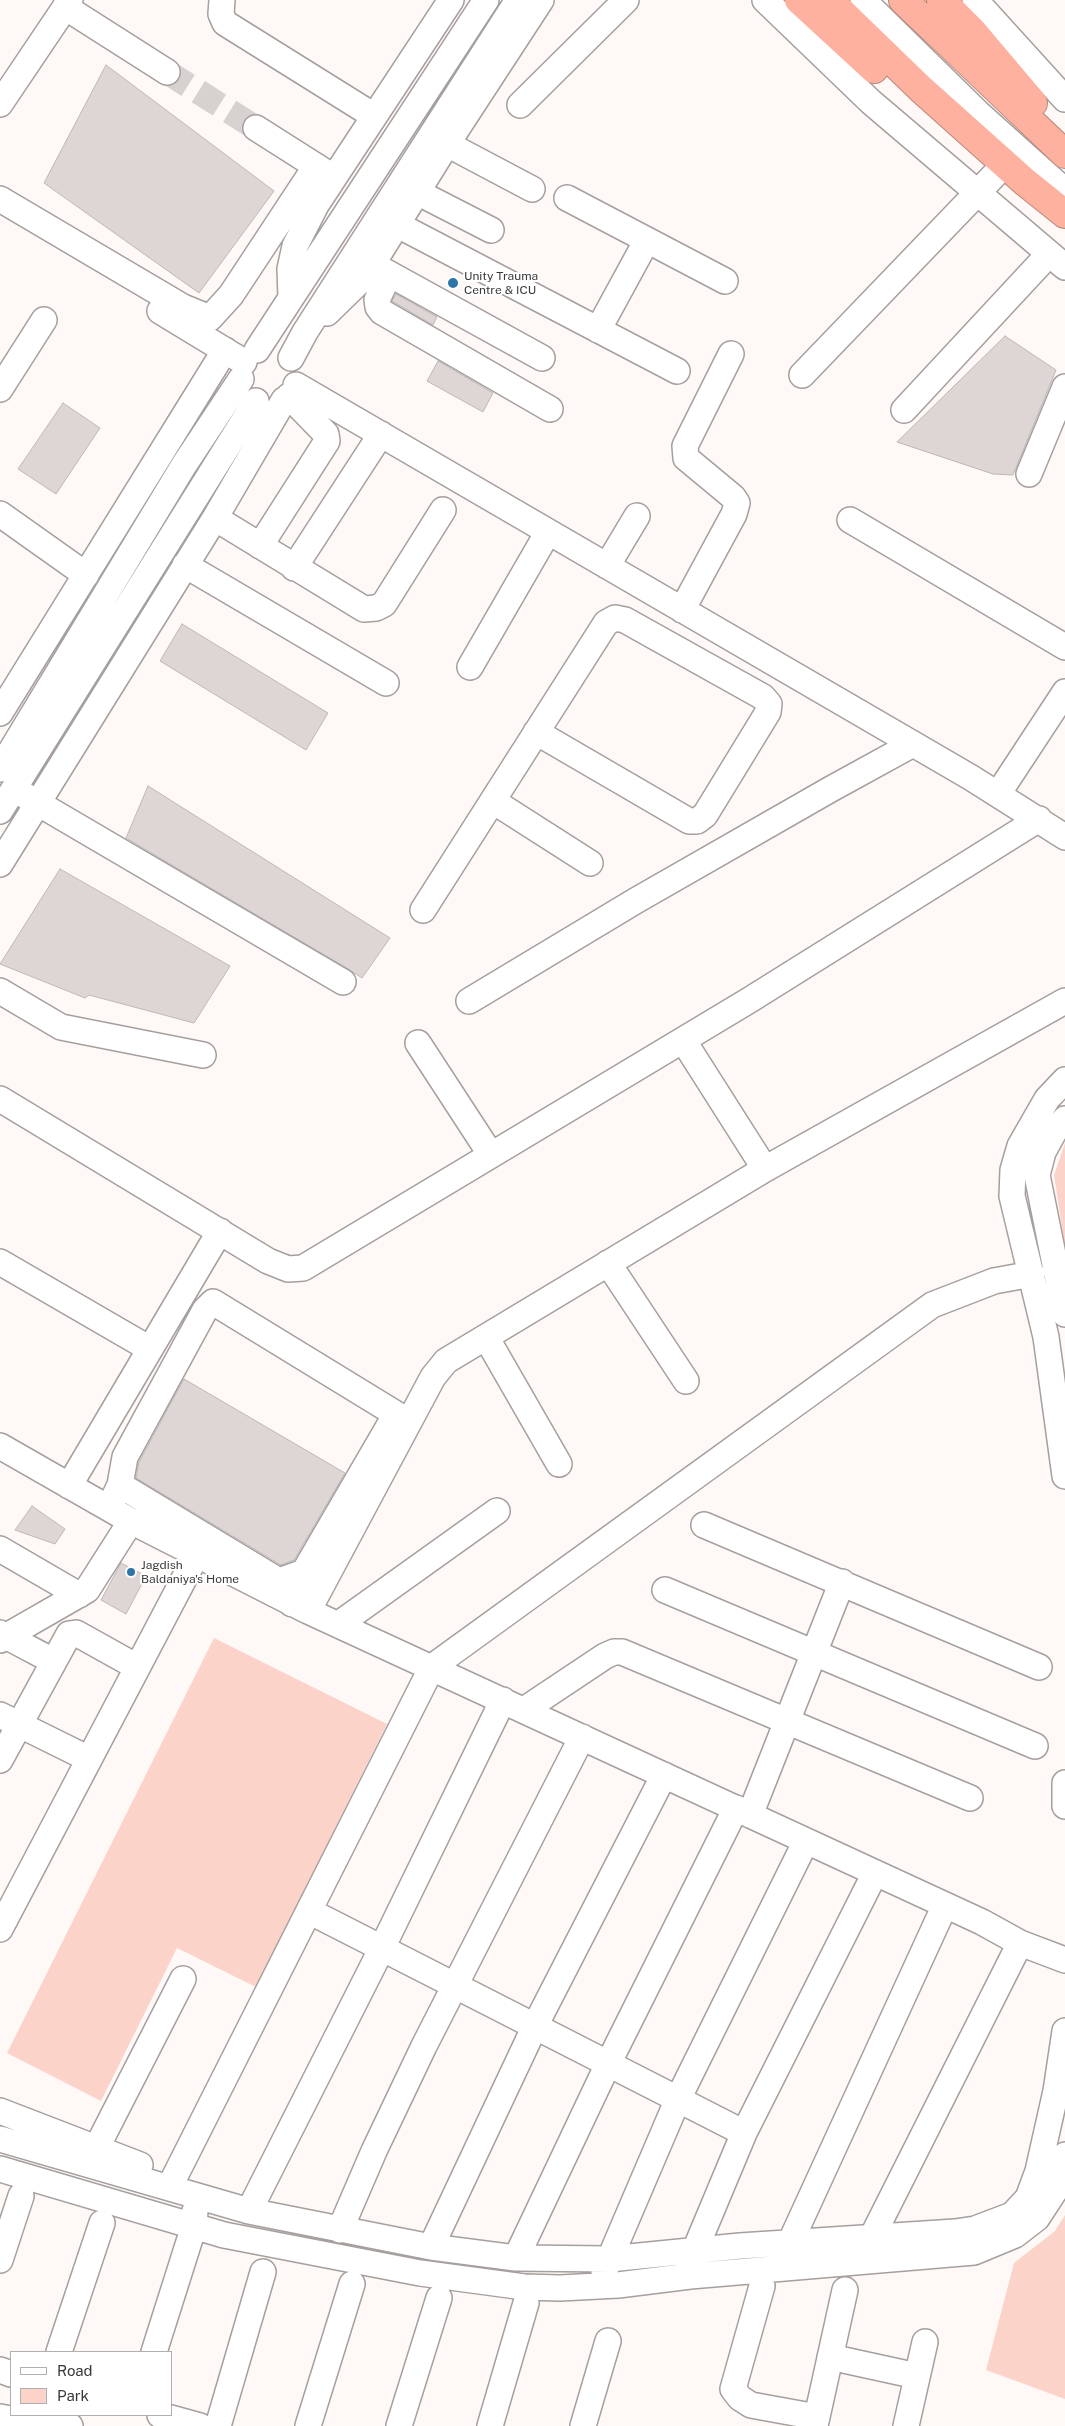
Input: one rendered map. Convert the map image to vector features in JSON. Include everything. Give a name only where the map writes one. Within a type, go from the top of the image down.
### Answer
[{"type":"highway","points":[[798,0],[931,122],[946,111]]},
{"type":"highway","points":[[829,0],[921,89],[1005,164],[1065,214]]},
{"type":"highway","points":[[903,0],[1065,153]]},
{"type":"highway","points":[[941,0],[973,32],[1054,126],[1065,153]]},
{"type":"street","points":[[222,0],[220,14],[225,23],[374,116]]},
{"type":"street","points":[[0,199],[183,307],[210,318],[231,295],[325,172],[374,116],[451,0]]},
{"type":"street","points":[[24,730],[0,715],[86,574],[242,360],[291,298],[486,0]]},
{"type":"street","points":[[291,358],[305,332],[518,0]]},
{"type":"street","points":[[541,0],[396,224],[381,269],[377,300],[378,307],[382,312],[550,409]]},
{"type":"street","points":[[520,105],[626,0]]},
{"type":"street","points":[[765,0],[871,102],[1057,260],[904,410]]},
{"type":"street","points":[[863,0],[978,113],[1065,191]]},
{"type":"street","points":[[885,0],[988,102],[1065,153]]},
{"type":"street","points":[[0,104],[68,4],[166,72]]},
{"type":"street","points":[[989,6],[1062,89]]},
{"type":"street","points":[[256,128],[325,172]]},
{"type":"street","points":[[447,144],[532,189]]},
{"type":"street","points":[[802,375],[1005,164]]},
{"type":"street","points":[[291,298],[290,269],[295,246],[316,205],[325,172]]},
{"type":"street","points":[[417,192],[491,230]]},
{"type":"street","points":[[567,198],[725,281]]},
{"type":"street","points":[[0,213],[242,360]]},
{"type":"street","points":[[396,224],[677,371]]},
{"type":"street","points":[[598,330],[647,240]]},
{"type":"street","points":[[305,332],[381,269]]},
{"type":"street","points":[[381,269],[542,358]]},
{"type":"street","points":[[0,389],[44,320]]},
{"type":"street","points":[[0,811],[6,779],[24,730],[184,465],[242,360],[275,348],[291,358],[297,375],[290,393],[215,518],[184,564],[0,864]]},
{"type":"street","points":[[682,610],[734,514],[736,504],[733,497],[686,458],[686,446],[731,354]]},
{"type":"street","points":[[242,360],[243,388],[256,401],[266,404],[290,393],[381,434],[998,794],[1065,837]]},
{"type":"street","points":[[1029,474],[1065,389]]},
{"type":"street","points":[[260,546],[326,441],[326,434],[290,393]]},
{"type":"street","points":[[6,779],[256,401]]},
{"type":"street","points":[[294,568],[381,434]]},
{"type":"street","points":[[215,518],[364,609],[376,608],[384,604],[443,510]]},
{"type":"street","points":[[0,514],[86,574]]},
{"type":"street","points":[[607,566],[636,516]]},
{"type":"street","points":[[850,520],[1065,647]]},
{"type":"street","points":[[470,667],[548,532]]},
{"type":"street","points":[[184,564],[386,682]]},
{"type":"street","points":[[423,910],[536,732],[606,624],[615,618],[625,620],[763,697],[769,704],[768,712],[710,807],[697,822],[689,821],[536,732]]},
{"type":"street","points":[[709,667],[727,636]]},
{"type":"street","points":[[998,794],[1065,692]]},
{"type":"street","points":[[469,1001],[637,900],[831,788],[913,744]]},
{"type":"street","points":[[6,779],[38,802],[343,982]]},
{"type":"street","points":[[493,801],[590,863]]},
{"type":"street","points":[[0,1099],[268,1261],[288,1269],[303,1268],[683,1040],[1039,819]]},
{"type":"street","points":[[0,990],[61,1026],[202,1055]]},
{"type":"street","points":[[300,1607],[433,1377],[446,1360],[765,1169],[1065,1001]]},
{"type":"street","points":[[683,1040],[765,1169]]},
{"type":"street","points":[[418,1043],[491,1155]]},
{"type":"street","points":[[1065,1080],[1047,1099],[1032,1122],[1020,1146],[1013,1170],[1012,1196],[1046,1337],[1065,1476]]},
{"type":"street","points":[[1065,1119],[1054,1132],[1043,1152],[1037,1175],[1065,1314]]},
{"type":"street","points":[[69,1486],[220,1231]]},
{"type":"street","points":[[608,1263],[686,1381]]},
{"type":"street","points":[[3,1270],[150,1349]]},
{"type":"street","points":[[173,2180],[432,1667],[932,1304],[994,1281],[1032,1274]]},
{"type":"street","points":[[108,1508],[120,1485],[125,1456],[205,1310],[213,1302],[396,1414],[304,1572],[300,1607]]},
{"type":"street","points":[[486,1337],[559,1464]]},
{"type":"street","points":[[0,1446],[131,1521],[300,1607],[945,1905],[1020,1943],[1065,1960]]},
{"type":"street","points":[[120,1485],[279,1581],[304,1572]]},
{"type":"street","points":[[339,1624],[497,1511]]},
{"type":"street","points":[[2,1636],[80,1595],[93,1583],[131,1521]]},
{"type":"street","points":[[704,1525],[1039,1667]]},
{"type":"street","points":[[0,1549],[80,1595]]},
{"type":"street","points":[[0,1928],[197,1554]]},
{"type":"street","points":[[516,2258],[608,2064],[743,1811],[786,1721],[842,1582]]},
{"type":"street","points":[[665,1590],[1035,1746]]},
{"type":"street","points":[[0,1760],[9,1720],[72,1632],[138,1667]]},
{"type":"street","points":[[2,1636],[53,1661]]},
{"type":"street","points":[[249,2211],[382,1948],[514,1705],[614,1652],[622,1652],[970,1798]]},
{"type":"street","points":[[9,1720],[89,1759]]},
{"type":"street","points":[[340,2230],[374,2151],[455,1985],[582,1737]]},
{"type":"street","points":[[431,2247],[535,2026],[664,1775]]},
{"type":"street","points":[[1065,1783],[1065,1806]]},
{"type":"street","points":[[599,2286],[678,2099],[806,1841]]},
{"type":"street","points":[[694,2250],[744,2133],[875,1873]]},
{"type":"street","points":[[790,2242],[945,1905]]},
{"type":"street","points":[[309,1911],[744,2133]]},
{"type":"street","points":[[872,2237],[1020,1943]]},
{"type":"street","points":[[97,2147],[183,1979]]},
{"type":"street","points":[[0,2139],[249,2211],[431,2247],[516,2258],[609,2259],[790,2242],[975,2229],[1012,2215],[1028,2198],[1038,2171],[1056,2091],[1065,2031]]},
{"type":"street","points":[[0,2111],[97,2147],[173,2180],[197,2197]]},
{"type":"street","points":[[0,2169],[233,2237],[420,2273],[524,2287],[599,2286],[690,2276],[974,2252],[1015,2235],[1037,2218],[1056,2189],[1065,2155]]},
{"type":"street","points":[[0,2260],[21,2196]]},
{"type":"street","points":[[154,2351],[194,2226],[197,2197]]},
{"type":"street","points":[[59,2351],[102,2223]]},
{"type":"street","points":[[218,2426],[262,2272]]},
{"type":"street","points":[[308,2426],[352,2284]]},
{"type":"street","points":[[762,2286],[733,2389],[740,2398],[751,2405],[816,2422],[845,2290]]},
{"type":"street","points":[[399,2426],[439,2298]]},
{"type":"street","points":[[490,2426],[526,2303]]},
{"type":"street","points":[[583,2426],[608,2341]]},
{"type":"street","points":[[906,2426],[925,2342]]},
{"type":"street","points":[[830,2357],[917,2376]]},
{"type":"street","points":[[35,2416],[70,2426]]},
{"type":"street","points":[[164,2416],[200,2426]]},
{"type":"street","points":[[0,2417],[46,2426]]},
{"type":"green space","points":[[1065,1143],[1065,1246],[1054,1175]]},
{"type":"green space","points":[[214,1638],[387,1724],[256,1987],[177,1948],[101,2101],[7,2053]]},
{"type":"green space","points":[[1065,2215],[1065,2399],[986,2370],[1014,2263],[1055,2231]]},
{"type":"building","points":[[106,65],[274,191],[199,293],[44,183]]},
{"type":"building","points":[[396,294],[437,317],[433,325],[392,301]]},
{"type":"building","points":[[1005,336],[1056,370],[1013,475],[993,474],[897,442]]},
{"type":"building","points":[[438,361],[493,393],[483,412],[427,381]]},
{"type":"building","points":[[63,403],[100,428],[56,494],[18,469]]},
{"type":"building","points":[[182,624],[328,713],[306,750],[160,661]]},
{"type":"building","points":[[148,786],[390,938],[362,978],[126,838]]},
{"type":"building","points":[[60,869],[230,966],[194,1023],[89,995],[85,998],[0,964]]},
{"type":"building","points":[[184,1379],[345,1473],[294,1560],[281,1565],[136,1478],[139,1462]]},
{"type":"building","points":[[32,1506],[65,1529],[55,1544],[15,1530]]},
{"type":"building","points":[[121,1563],[146,1576],[126,1614],[101,1600]]},
{"type":"tunnel","points":[[167,72],[256,128]]},
{"type":"place","name":"Unity Trauma Centre & ICU","points":[[453,283]]},
{"type":"place","name":"Jagdish Baldaniya's Home","points":[[131,1572]]}]
